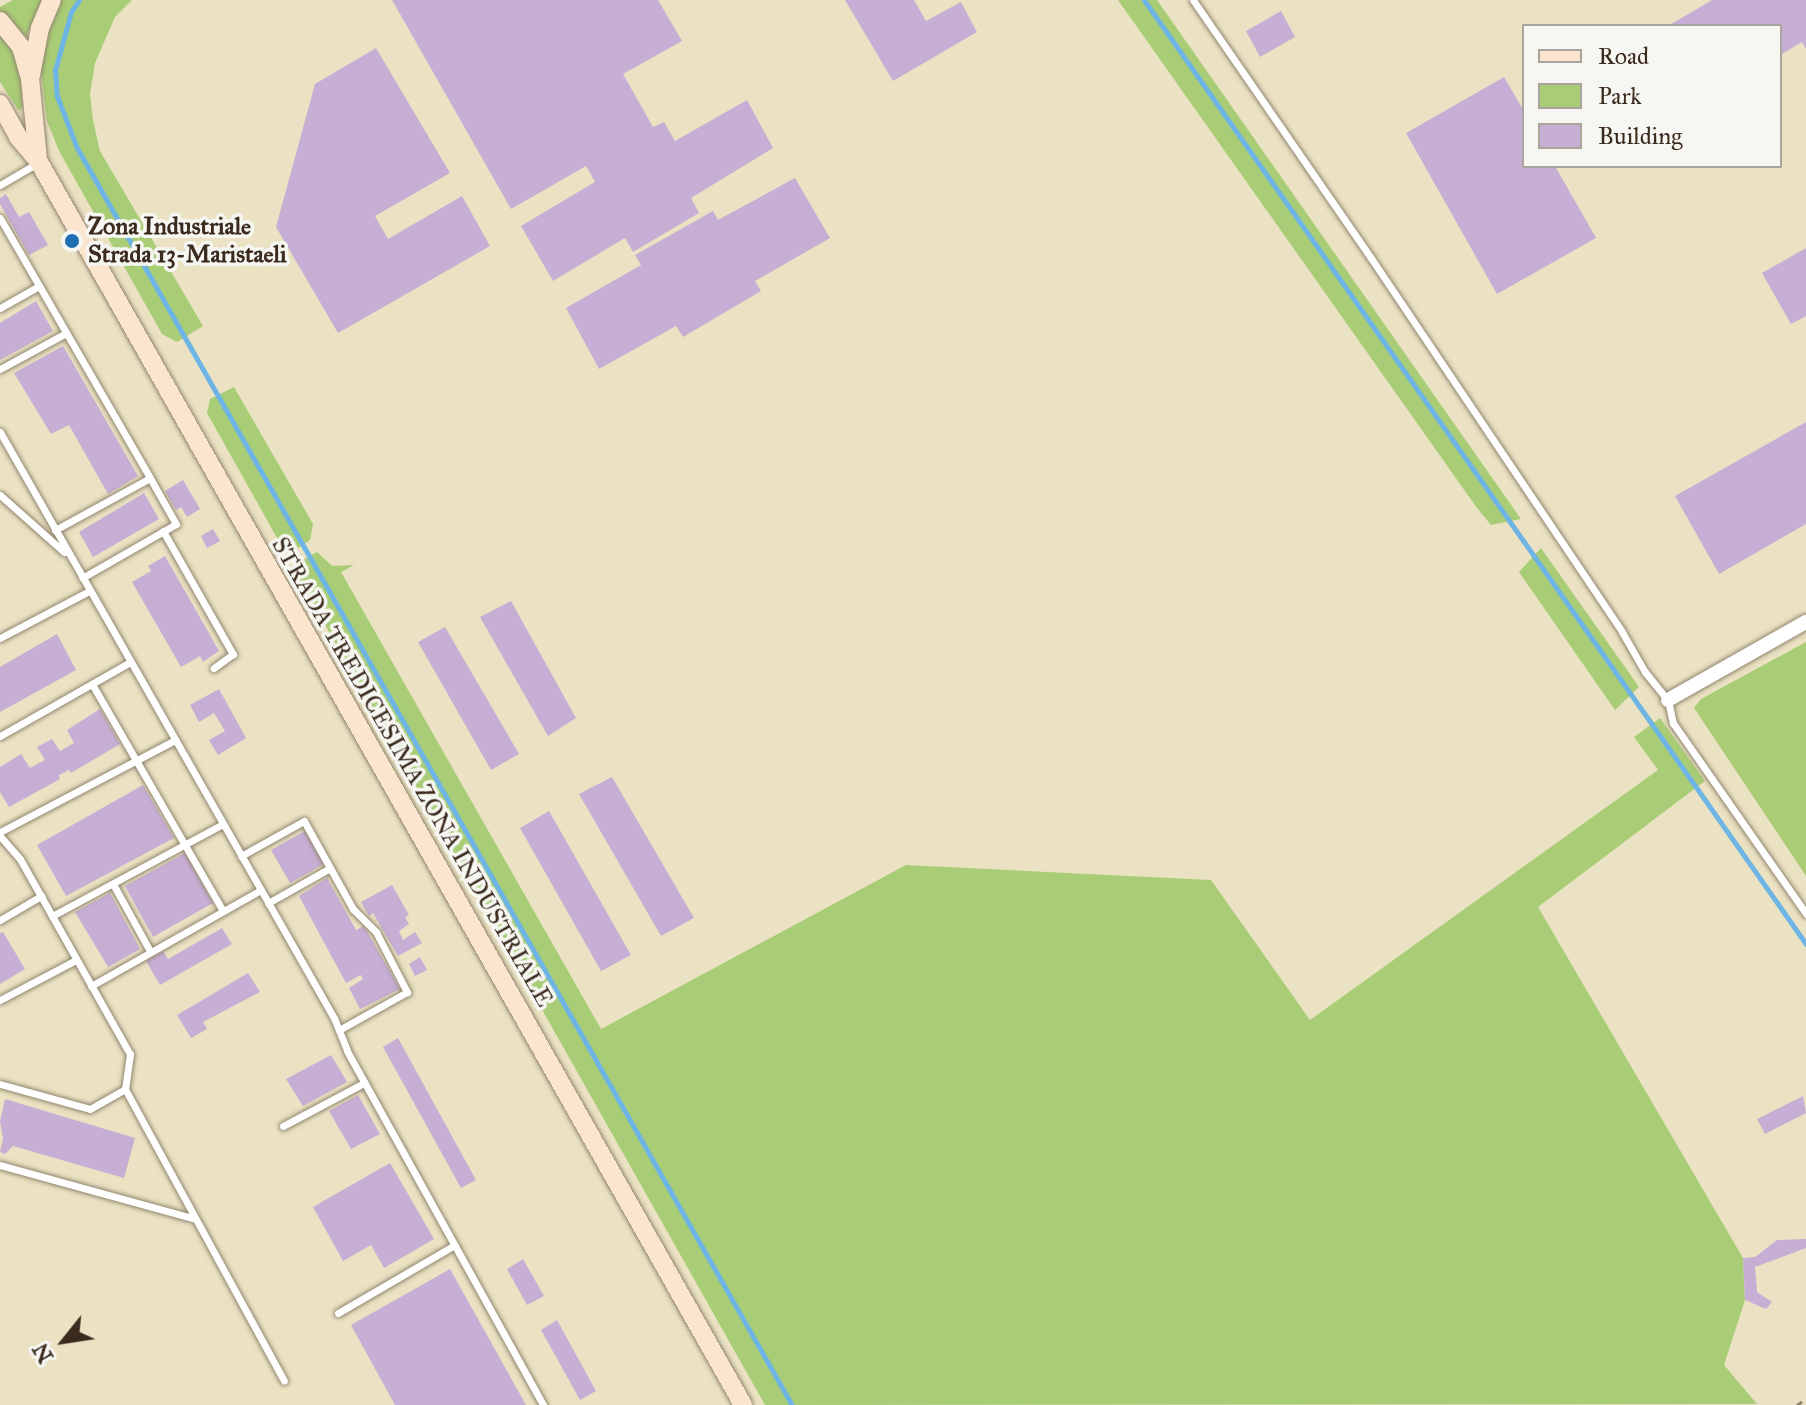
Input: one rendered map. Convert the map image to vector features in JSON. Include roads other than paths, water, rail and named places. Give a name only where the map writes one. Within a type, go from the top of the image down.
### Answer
[{"type":"street","points":[[39,162],[32,125],[30,78],[40,28],[52,0]]},
{"type":"street","points":[[0,21],[21,47],[30,78]]},
{"type":"street","points":[[0,104],[18,137],[39,162]]},
{"type":"street","name":"STRADA TREDICESIMA ZONA INDUSTRIALE","points":[[39,162],[743,1405]]},
{"type":"street","points":[[1668,700],[1806,622]]},
{"type":"lane","points":[[1193,0],[1371,258],[1622,632],[1645,672],[1668,700],[1673,723],[1806,914]]},
{"type":"lane","points":[[0,185],[39,162]]},
{"type":"lane","points":[[0,218],[176,524],[82,578]]},
{"type":"lane","points":[[0,308],[39,286]]},
{"type":"lane","points":[[0,369],[66,333]]},
{"type":"lane","points":[[0,432],[261,890],[543,1405]]},
{"type":"lane","points":[[55,530],[150,478]]},
{"type":"lane","points":[[0,495],[70,557]]},
{"type":"lane","points":[[163,531],[233,654],[214,668]]},
{"type":"lane","points":[[0,638],[89,591]]},
{"type":"lane","points":[[0,736],[130,662]]},
{"type":"lane","points":[[92,684],[223,911]]},
{"type":"lane","points":[[175,740],[0,834],[20,859],[130,1054],[125,1089],[284,1381]]},
{"type":"lane","points":[[241,856],[304,821],[353,909],[376,932],[407,992],[339,1030]]},
{"type":"lane","points":[[52,916],[223,824]]},
{"type":"lane","points":[[268,903],[330,868]]},
{"type":"lane","points":[[113,884],[150,951]]},
{"type":"lane","points":[[91,986],[261,890]]},
{"type":"lane","points":[[0,920],[41,896]]},
{"type":"lane","points":[[0,1000],[76,960]]},
{"type":"lane","points":[[283,1126],[364,1083]]},
{"type":"lane","points":[[0,1084],[90,1109],[125,1089]]},
{"type":"lane","points":[[0,1165],[193,1218]]},
{"type":"lane","points":[[338,1313],[455,1245]]},
{"type":"waterway","points":[[79,0],[71,12],[55,70],[57,96],[77,148],[792,1405]]},
{"type":"waterway","points":[[1144,0],[1806,944]]},
{"type":"place","name":"Zona Industriale Strada 13-Maristaeli","points":[[72,241]]}]
